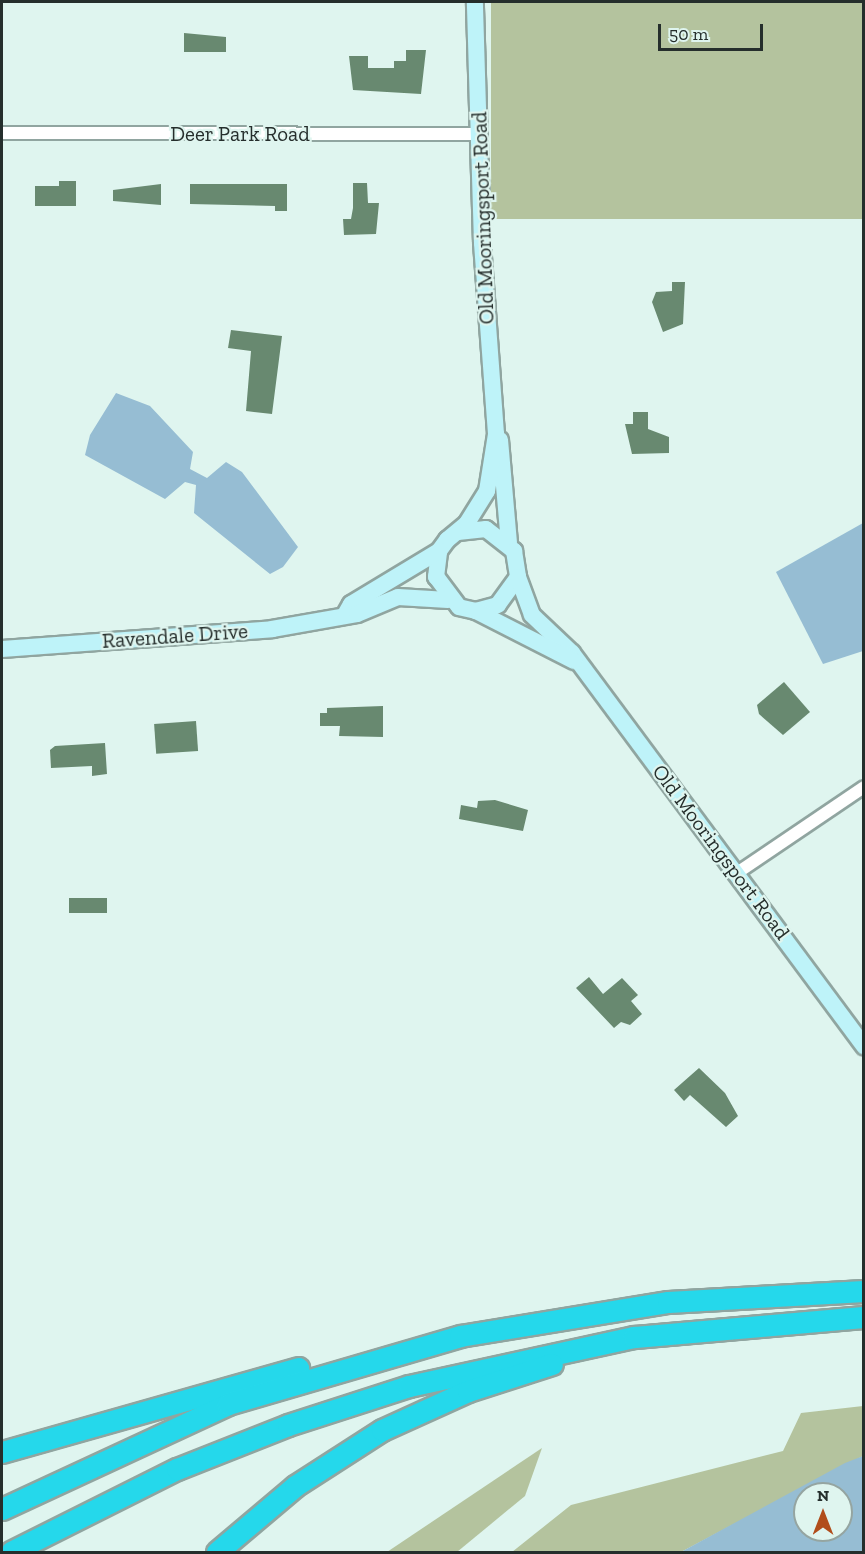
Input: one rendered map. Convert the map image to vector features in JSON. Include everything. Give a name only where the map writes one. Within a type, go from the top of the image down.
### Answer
[{"type":"highway","points":[[2,1452],[270,1374],[460,1336],[668,1302],[864,1291]]},
{"type":"highway","points":[[11,1552],[165,1474],[336,1408],[521,1357],[708,1328],[864,1317]]},
{"type":"highway","points":[[217,1552],[303,1480],[416,1413],[521,1373],[708,1328]]},
{"type":"highway","points":[[2,1509],[228,1404],[460,1336]]},
{"type":"main road","name":"Old Mooringsport Road","points":[[439,551],[458,532],[487,491],[496,434],[479,134],[475,2]]},
{"type":"main road","name":"Old Mooringsport Road","points":[[496,434],[502,442],[509,543],[532,615],[574,661],[737,873],[864,1046]]},
{"type":"main road","points":[[458,532],[486,529],[509,543]]},
{"type":"main road","points":[[439,551],[436,577],[448,600]]},
{"type":"main road","name":"Ravendale Drive","points":[[346,613],[351,604],[439,551]]},
{"type":"main road","points":[[476,611],[508,598],[518,577]]},
{"type":"main road","name":"Ravendale Drive","points":[[2,650],[272,629],[346,613],[398,597],[448,600]]},
{"type":"main road","name":"Old Mooringsport Road","points":[[448,600],[476,611],[574,661]]},
{"type":"street","name":"Deer Park Road","points":[[2,133],[479,134]]},
{"type":"street","points":[[737,873],[864,787]]},
{"type":"green space","points":[[491,2],[863,2],[863,219],[491,219]]},
{"type":"green space","points":[[863,1406],[863,1456],[814,1482],[793,1482],[793,1493],[681,1552],[512,1552],[571,1505],[783,1451],[801,1413]]},
{"type":"green space","points":[[542,1448],[525,1496],[457,1552],[387,1552]]},
{"type":"water","points":[[116,393],[150,406],[193,452],[190,469],[207,478],[226,462],[242,472],[298,547],[283,567],[270,574],[194,513],[196,485],[185,482],[165,499],[85,455],[90,435]]},
{"type":"water","points":[[863,523],[863,651],[823,664],[776,572]]},
{"type":"water","points":[[863,1456],[863,1552],[681,1552],[793,1491],[793,1542],[853,1542],[853,1482],[810,1482]]},
{"type":"building","points":[[184,33],[226,37],[226,52],[184,52]]},
{"type":"building","points":[[406,50],[426,50],[421,94],[353,90],[349,56],[368,56],[368,68],[394,68],[394,61],[406,61]]},
{"type":"building","points":[[59,181],[76,181],[76,206],[35,206],[35,186],[59,186]]},
{"type":"building","points":[[353,183],[367,183],[368,203],[379,203],[376,234],[344,235],[343,219],[351,219],[353,208]]},
{"type":"building","points":[[161,184],[161,205],[113,201],[113,190]]},
{"type":"building","points":[[190,184],[287,184],[287,211],[275,211],[275,206],[190,204]]},
{"type":"building","points":[[672,282],[685,282],[683,324],[663,332],[652,302],[656,292],[672,291]]},
{"type":"building","points":[[231,330],[282,336],[272,414],[246,411],[251,351],[228,348]]},
{"type":"building","points":[[633,412],[648,412],[648,429],[669,437],[669,453],[632,454],[625,424],[633,424]]},
{"type":"building","points":[[784,682],[810,712],[783,735],[759,714],[757,705]]},
{"type":"building","points":[[383,706],[383,737],[339,736],[340,726],[320,726],[320,713],[327,713],[327,708]]},
{"type":"building","points":[[196,721],[198,751],[156,754],[154,724]]},
{"type":"building","points":[[105,743],[107,774],[92,776],[92,766],[51,768],[50,750],[55,746]]},
{"type":"building","points":[[495,800],[528,810],[523,831],[459,819],[461,805],[477,808],[478,801]]},
{"type":"building","points":[[69,898],[107,898],[107,913],[69,913]]},
{"type":"building","points":[[589,977],[603,994],[622,978],[638,995],[631,1001],[642,1014],[630,1025],[621,1022],[614,1028],[576,988]]},
{"type":"building","points":[[699,1068],[725,1093],[738,1116],[726,1127],[690,1095],[684,1101],[674,1090]]}]
